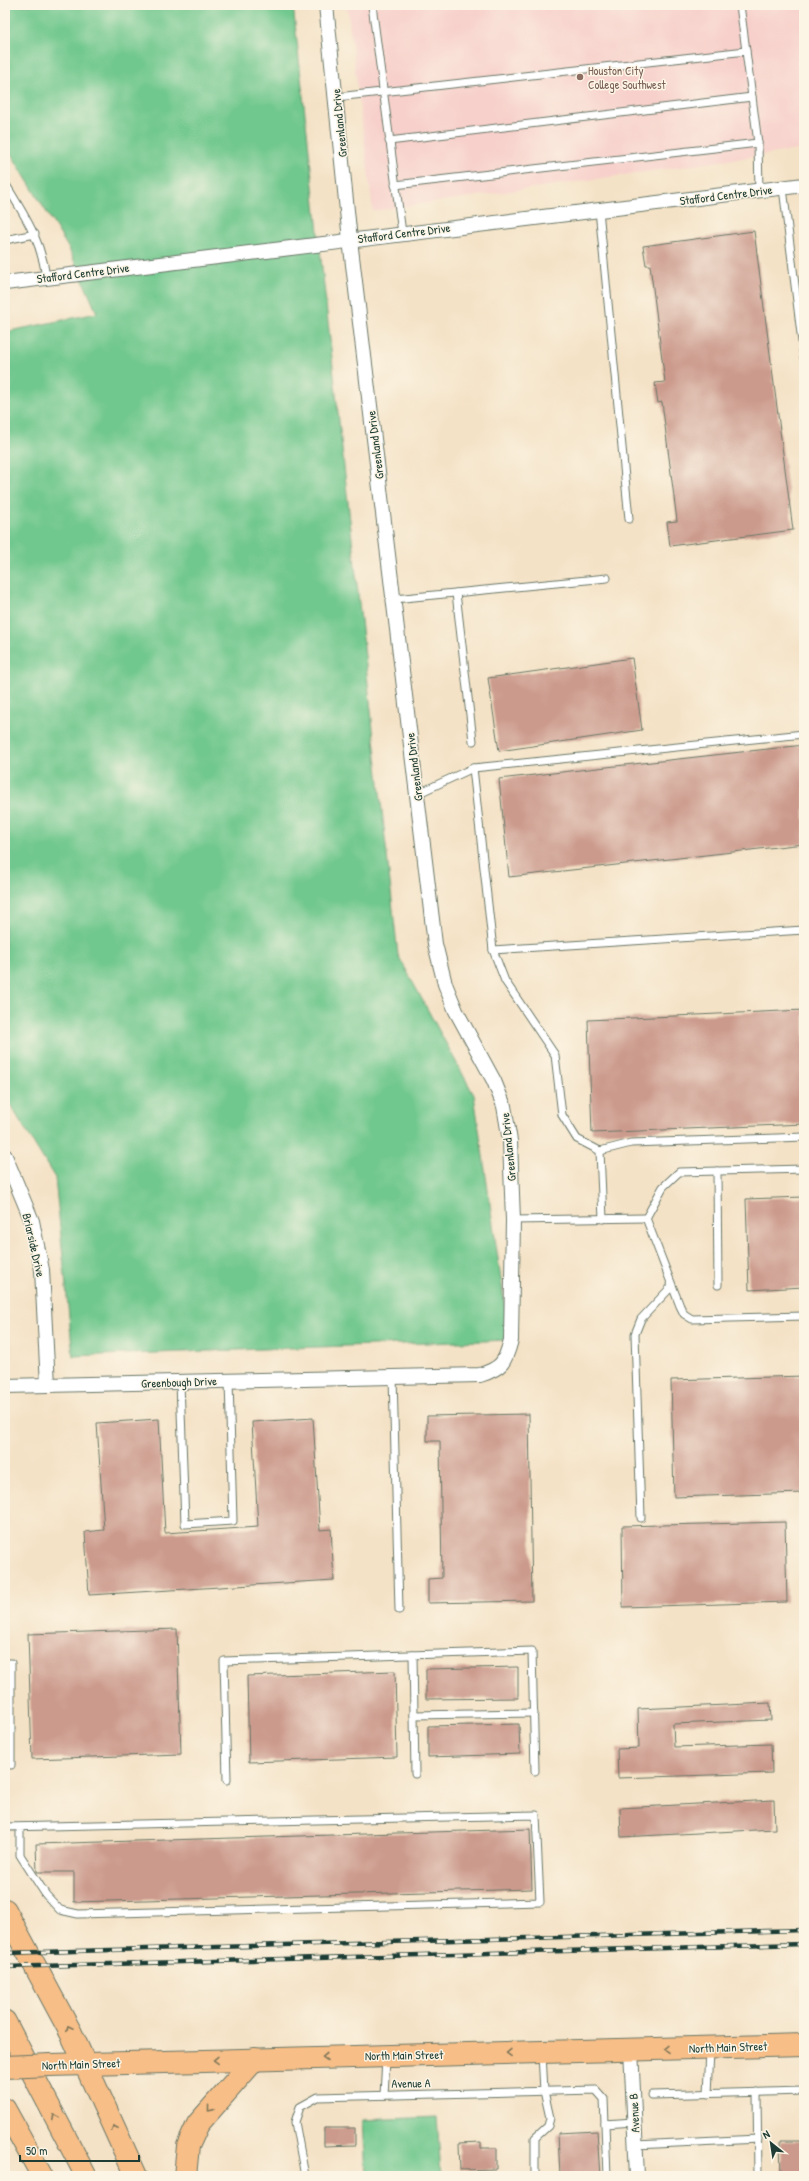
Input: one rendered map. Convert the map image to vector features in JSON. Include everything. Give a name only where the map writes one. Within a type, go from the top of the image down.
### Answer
[{"type":"highway","points":[[5,1910],[71,2033],[136,2176]]},
{"type":"highway","name":"North Main Street","points":[[5,2067],[804,2045]]},
{"type":"highway","points":[[185,2176],[188,2146],[198,2124],[255,2059]]},
{"type":"main road","points":[[5,2021],[86,2176]]},
{"type":"main road","points":[[5,2109],[42,2176]]},
{"type":"street","name":"Greenland Drive","points":[[326,5],[350,240],[435,944],[445,984],[456,1011],[494,1081],[504,1106],[510,1142],[513,1220],[510,1340],[506,1358],[496,1369],[480,1375],[353,1377]]},
{"type":"street","name":"Stafford Centre Drive","points":[[5,283],[402,233],[804,185]]},
{"type":"street","name":"Briarside Drive","points":[[5,1156],[32,1221],[42,1270],[48,1385]]},
{"type":"street","name":"Greenbough Drive","points":[[5,1386],[353,1377]]},
{"type":"street","name":"Avenue B","points":[[631,2050],[637,2176]]},
{"type":"lane","points":[[372,5],[402,233]]},
{"type":"lane","points":[[740,5],[758,143],[759,191]]},
{"type":"lane","points":[[336,97],[746,51]]},
{"type":"lane","points":[[389,141],[752,97]]},
{"type":"lane","points":[[395,185],[758,143]]},
{"type":"lane","points":[[5,183],[35,234],[44,263],[46,277]]},
{"type":"lane","points":[[783,188],[804,358]]},
{"type":"lane","points":[[599,210],[629,519]]},
{"type":"lane","points":[[5,240],[35,234]]},
{"type":"lane","points":[[394,599],[607,578]]},
{"type":"lane","points":[[456,593],[473,741]]},
{"type":"lane","points":[[417,794],[473,768],[804,734]]},
{"type":"lane","points":[[473,768],[494,950],[504,981],[555,1056],[562,1115],[578,1140],[600,1151],[632,1143],[804,1137]]},
{"type":"lane","points":[[494,950],[804,930]]},
{"type":"lane","points":[[600,1151],[602,1219]]},
{"type":"lane","points":[[646,1218],[663,1188],[680,1172],[804,1169]]},
{"type":"lane","points":[[717,1171],[718,1285]]},
{"type":"lane","points":[[513,1220],[646,1218]]},
{"type":"lane","points":[[646,1218],[684,1314],[692,1319],[804,1316]]},
{"type":"lane","points":[[641,1518],[636,1334],[641,1319],[672,1286]]},
{"type":"lane","points":[[393,1376],[399,1610]]},
{"type":"lane","points":[[180,1382],[184,1524],[233,1522],[229,1381]]},
{"type":"lane","points":[[227,1780],[224,1662],[532,1651],[535,1771]]},
{"type":"lane","points":[[413,1655],[415,1774]]},
{"type":"lane","points":[[5,1663],[11,1663],[8,1708],[11,1765]]},
{"type":"lane","points":[[414,1715],[534,1713]]},
{"type":"lane","points":[[5,1827],[20,1826],[536,1815],[540,1902],[78,1914],[60,1910],[46,1895],[20,1856],[20,1826]]},
{"type":"lane","points":[[708,2094],[710,2048]]},
{"type":"lane","points":[[535,2176],[535,2138],[548,2126],[550,2118],[544,2091],[542,2052]]},
{"type":"lane","points":[[384,2095],[386,2056]]},
{"type":"lane","name":"Avenue A","points":[[305,2176],[295,2122],[300,2107],[318,2097],[596,2090],[604,2099],[605,2124]]},
{"type":"lane","points":[[652,2095],[804,2091]]},
{"type":"lane","points":[[757,2092],[758,2176]]},
{"type":"lane","points":[[607,2176],[605,2124],[634,2122]]},
{"type":"lane","points":[[636,2145],[758,2139]]},
{"type":"shaded area","name":"Houston City College Southwest","points":[[347,5],[804,5],[804,149],[373,211]]},
{"type":"green space","points":[[5,5],[293,5],[398,955],[474,1095],[510,1340],[73,1356],[55,1178],[5,1096],[5,332],[97,313],[69,249],[5,144]]},
{"type":"green space","points":[[437,2117],[441,2176],[366,2176],[363,2120]]},
{"type":"building","points":[[754,231],[793,530],[670,546],[667,522],[677,521],[662,402],[658,403],[655,383],[665,382],[650,265],[646,265],[643,246]]},
{"type":"building","points":[[632,658],[642,730],[499,751],[488,678]]},
{"type":"building","points":[[804,745],[804,844],[509,877],[499,779]]},
{"type":"building","points":[[804,1010],[804,1124],[592,1133],[588,1020]]},
{"type":"building","points":[[804,1197],[804,1287],[749,1290],[746,1199]]},
{"type":"building","points":[[804,1376],[804,1493],[674,1497],[671,1380]]},
{"type":"building","points":[[529,1414],[532,1601],[428,1603],[428,1579],[442,1578],[440,1441],[427,1441],[427,1416]]},
{"type":"building","points":[[313,1418],[320,1530],[331,1529],[334,1580],[89,1595],[85,1532],[104,1530],[97,1423],[159,1419],[165,1533],[258,1527],[252,1422]]},
{"type":"building","points":[[785,1522],[787,1602],[623,1607],[622,1526]]},
{"type":"building","points":[[177,1629],[181,1754],[32,1759],[28,1634]]},
{"type":"building","points":[[518,1667],[518,1698],[426,1699],[426,1669]]},
{"type":"building","points":[[395,1671],[397,1757],[249,1762],[247,1676]]},
{"type":"building","points":[[770,1703],[771,1720],[673,1724],[674,1747],[771,1744],[772,1773],[618,1778],[617,1749],[639,1748],[638,1709]]},
{"type":"building","points":[[519,1724],[520,1754],[428,1757],[428,1726]]},
{"type":"building","points":[[774,1800],[775,1829],[621,1837],[620,1808]]},
{"type":"building","points":[[530,1829],[532,1889],[74,1902],[74,1872],[37,1872],[36,1844]]},
{"type":"building","points":[[324,2128],[355,2128],[355,2145],[324,2146]]},
{"type":"building","points":[[597,2131],[600,2176],[560,2176],[558,2133]]},
{"type":"building","points":[[780,2141],[804,2141],[804,2176],[781,2176]]},
{"type":"building","points":[[481,2142],[481,2148],[497,2148],[497,2169],[460,2170],[459,2143]]},
{"type":"railway","points":[[5,1953],[804,1930]]},
{"type":"railway","points":[[5,1967],[804,1944]]},
{"type":"place","name":"Houston City College Southwest","points":[[580,77]]}]
